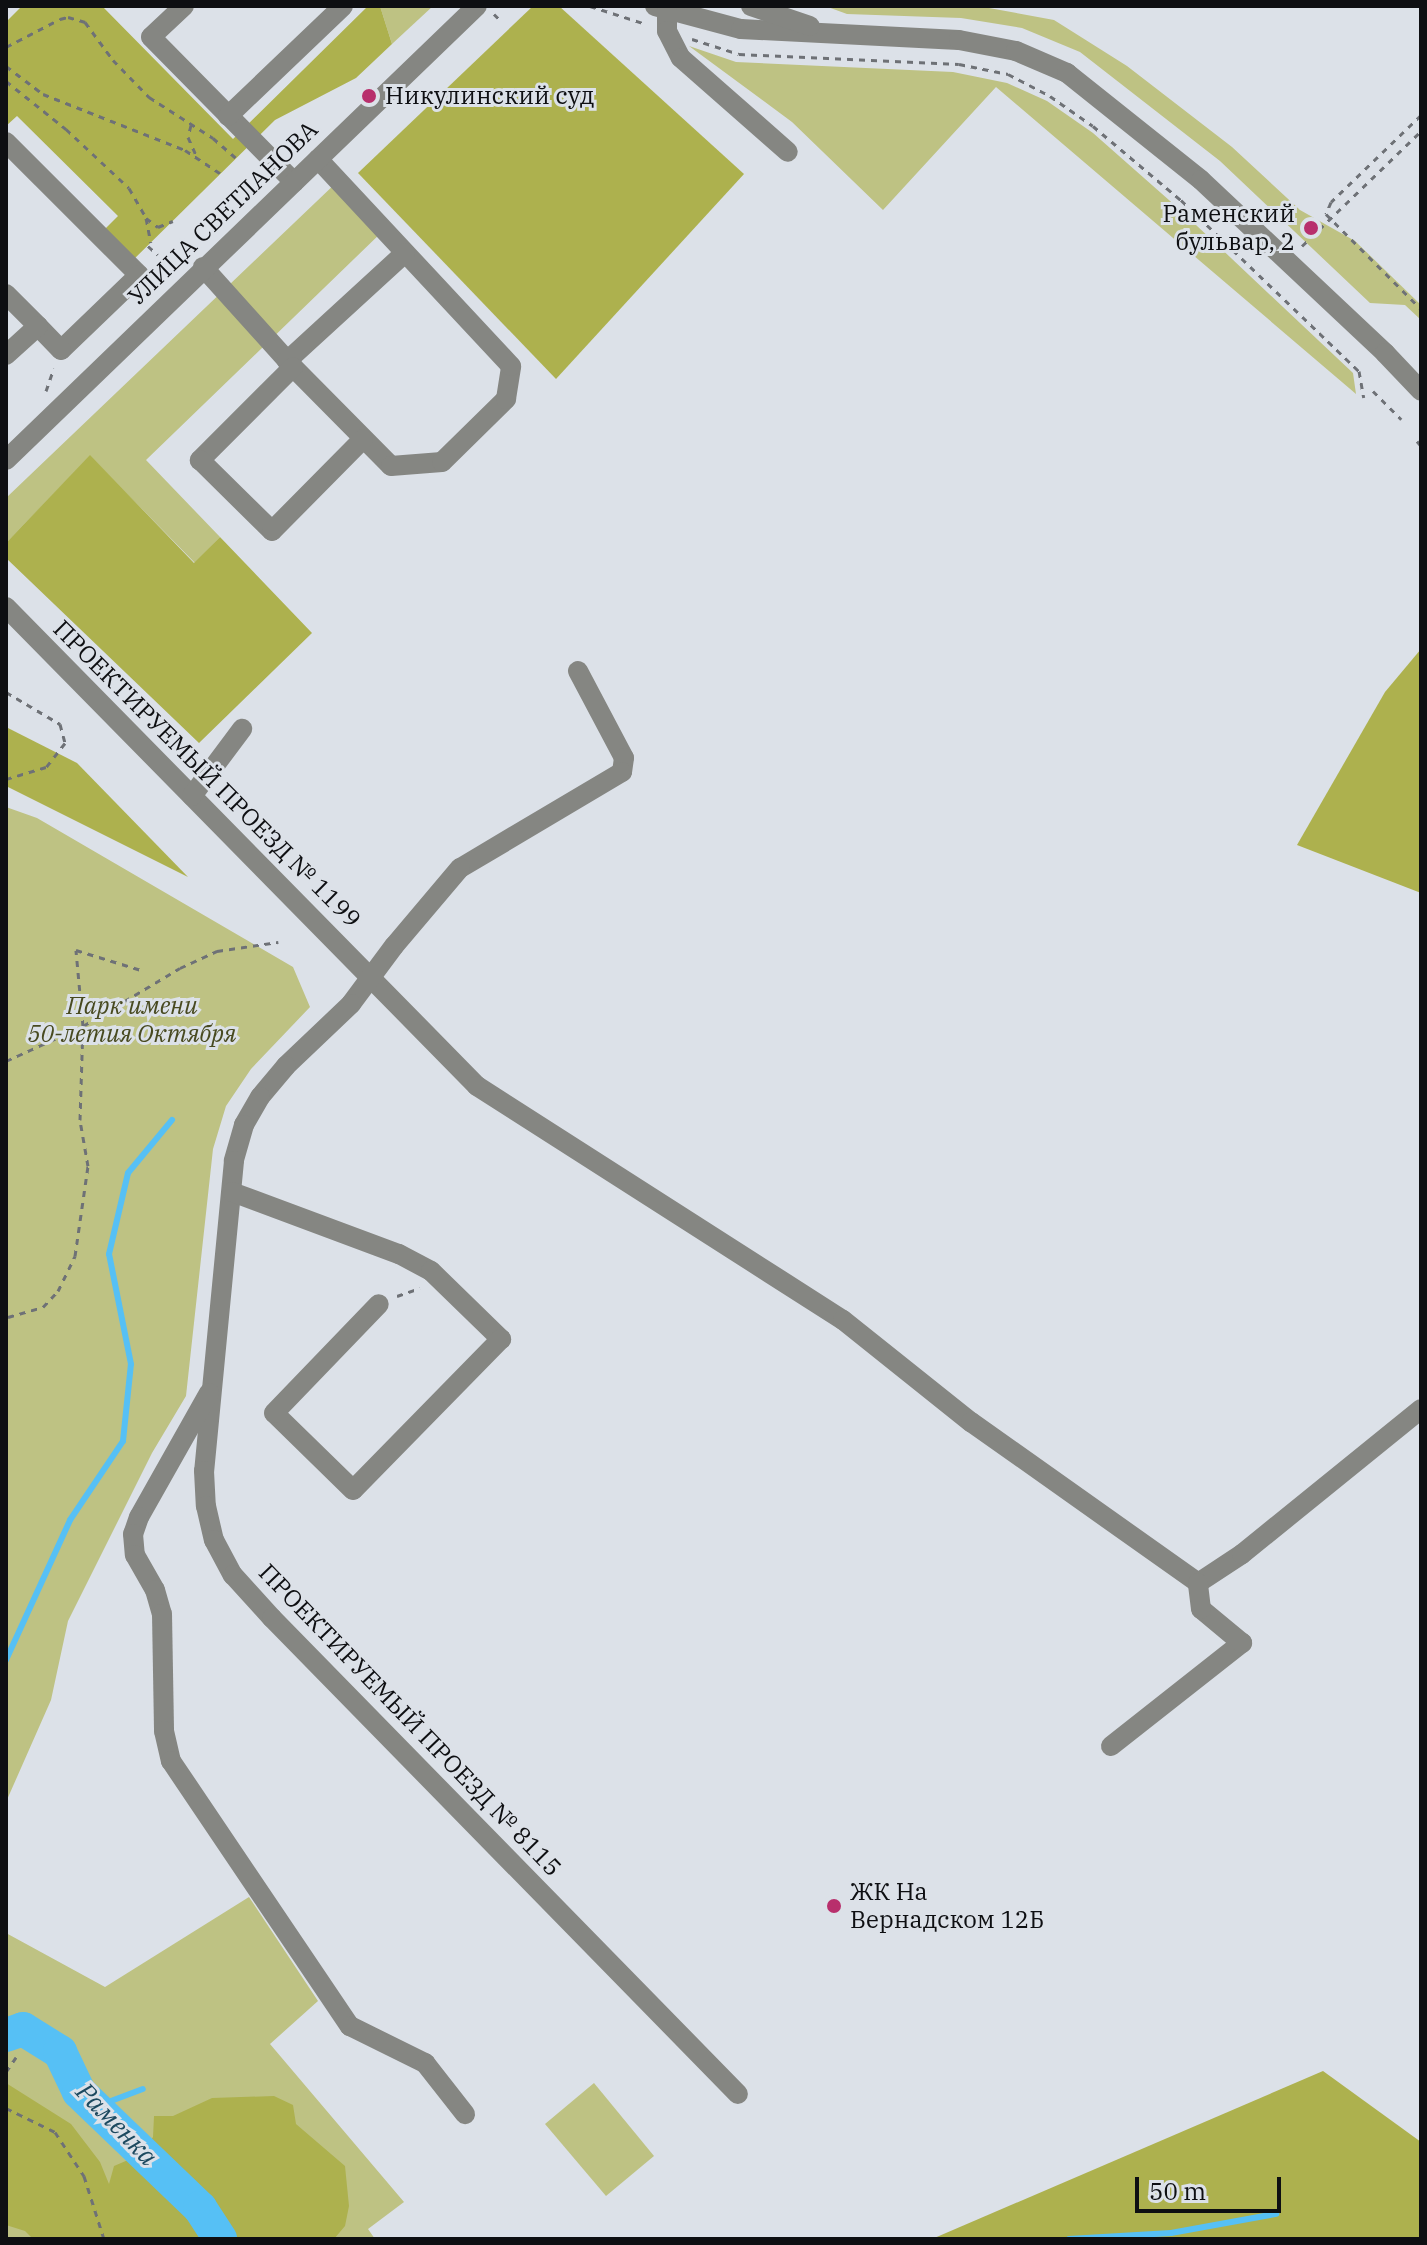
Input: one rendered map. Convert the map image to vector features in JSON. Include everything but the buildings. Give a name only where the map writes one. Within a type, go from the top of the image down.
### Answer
[{"type":"street","points":[[184,6],[151,37],[294,182]]},
{"type":"street","points":[[228,116],[343,6]]},
{"type":"street","name":"УЛИЦА СВЕТЛАНОВА","points":[[6,460],[477,6]]},
{"type":"street","points":[[751,6],[845,37]]},
{"type":"street","points":[[663,16],[741,29],[845,37],[959,40],[1016,51],[1067,73],[1201,180],[1385,353],[1421,391]]},
{"type":"street","points":[[663,16],[681,58],[788,152]]},
{"type":"street","points":[[6,142],[139,275],[61,350],[6,294]]},
{"type":"street","points":[[203,267],[290,364],[391,466],[442,462],[506,399],[511,366],[318,159]]},
{"type":"street","points":[[363,439],[272,531],[200,460],[290,364],[405,253]]},
{"type":"street","points":[[6,355],[38,326]]},
{"type":"street","name":"ПРОЕКТИРУЕМЫЙ ПРОЕЗД № 1199","points":[[6,607],[477,1086],[843,1320],[971,1422],[1198,1583]]},
{"type":"street","name":"ПРОЕКТИРУЕМЫЙ ПРОЕЗД № 8115","points":[[578,671],[624,758],[622,772],[460,868],[351,1004],[286,1066],[260,1097],[244,1125],[234,1161],[204,1471],[206,1506],[214,1540],[233,1575],[738,2094]]},
{"type":"street","points":[[192,796],[242,729]]},
{"type":"street","points":[[232,1192],[399,1254],[431,1271],[501,1339],[353,1490],[274,1413],[379,1304]]},
{"type":"street","points":[[213,1386],[139,1517],[133,1534],[135,1555],[155,1590],[162,1614],[166,1652],[164,1731],[171,1761],[350,2026],[425,2063],[465,2114]]},
{"type":"street","points":[[1111,1746],[1242,1643],[1201,1609],[1198,1583],[1242,1554],[1421,1409]]},
{"type":"path","points":[[590,6],[663,16],[739,54],[959,64],[1008,74],[1050,96],[1093,126],[1181,200],[1359,371],[1364,398]]},
{"type":"path","points":[[6,47],[60,19],[77,18],[93,29],[113,60],[141,89],[237,159]]},
{"type":"path","points":[[6,66],[51,98],[197,157],[221,174]]},
{"type":"path","points":[[6,81],[120,180],[146,218],[158,227],[173,221]]},
{"type":"path","points":[[1421,115],[1331,202],[1326,214],[1421,309]]},
{"type":"path","points":[[191,125],[188,137],[197,157]]},
{"type":"path","points":[[1302,246],[1421,131]]},
{"type":"path","points":[[146,218],[150,244],[158,255]]},
{"type":"path","points":[[46,391],[61,350]]},
{"type":"path","points":[[1373,391],[1401,419]]},
{"type":"path","points":[[1417,441],[1421,446]]},
{"type":"path","points":[[6,692],[60,724],[65,743],[46,767],[6,779]]},
{"type":"path","points":[[6,1061],[83,1026],[180,968],[217,951],[278,942]]},
{"type":"path","points":[[8,1317],[43,1307],[58,1291],[75,1256],[88,1166],[80,1120],[83,1026],[76,950],[141,970]]},
{"type":"path","points":[[379,1304],[419,1287],[429,1298]]},
{"type":"path","points":[[6,1305],[6,1325]]},
{"type":"path","points":[[6,2072],[16,2057]]},
{"type":"path","points":[[6,2108],[55,2132],[84,2176],[104,2239]]},
{"type":"green space","points":[[380,6],[433,6],[392,44]]},
{"type":"green space","points":[[825,6],[978,6],[1054,20],[1127,66],[1232,147],[1300,210],[1355,241],[1421,305],[1421,320],[1405,305],[1370,303],[1220,161],[1080,52],[1022,28],[961,18],[847,14]]},
{"type":"green space","points":[[689,46],[736,62],[953,72],[1007,83],[1047,101],[1093,133],[1178,208],[1353,373],[1356,394],[996,87],[883,210],[792,122]]},
{"type":"green space","points":[[338,181],[384,230],[146,460],[220,537],[195,563],[90,456],[6,543],[6,498]]},
{"type":"green space","name":"Парк имени 50-летия Октября","points":[[6,807],[37,818],[293,967],[310,1007],[251,1069],[226,1106],[213,1149],[186,1396],[152,1453],[68,1621],[51,1700],[6,1802]]},
{"type":"green space","points":[[249,1897],[318,2001],[270,2044],[404,2202],[368,2229],[375,2239],[6,2239],[6,1933],[105,1987]]},
{"type":"green space","points":[[594,2083],[654,2156],[606,2196],[545,2124]]},
{"type":"shaded area","points":[[22,6],[102,6],[233,139],[368,6],[380,6],[392,44],[356,78],[275,120],[129,264],[99,235],[118,216],[17,116],[6,126],[6,22]]},
{"type":"shaded area","points":[[533,6],[559,6],[744,174],[556,379],[358,173]]},
{"type":"shaded area","points":[[90,455],[194,563],[220,537],[312,633],[199,743],[6,558],[6,543]]},
{"type":"shaded area","points":[[1421,649],[1421,893],[1297,845],[1385,692]]},
{"type":"shaded area","points":[[6,727],[77,763],[188,877],[6,786]]},
{"type":"shaded area","points":[[1323,2071],[1421,2142],[1421,2239],[932,2239]]},
{"type":"shaded area","points":[[6,2083],[71,2124],[100,2162],[109,2184],[114,2166],[142,2154],[153,2137],[154,2116],[173,2116],[212,2098],[274,2096],[293,2105],[296,2124],[345,2166],[349,2206],[345,2226],[334,2239],[33,2239],[25,2231],[6,2225]]},
{"type":"waterway","points":[[6,1660],[70,1520],[123,1441],[131,1364],[109,1254],[128,1173],[172,1120]]},
{"type":"waterway","name":"Раменка","points":[[6,2035],[23,2029],[60,2052],[79,2092],[200,2208],[220,2239]]},
{"type":"waterway","points":[[95,2107],[143,2089]]},
{"type":"waterway","points":[[1069,2239],[1171,2233],[1276,2214]]},
{"type":"place","name":"Никулинский суд","points":[[369,96]]},
{"type":"place","name":"Раменский бульвар, 2","points":[[1311,228]]},
{"type":"place","name":"ЖК На Вернадском 12Б","points":[[834,1906]]}]
